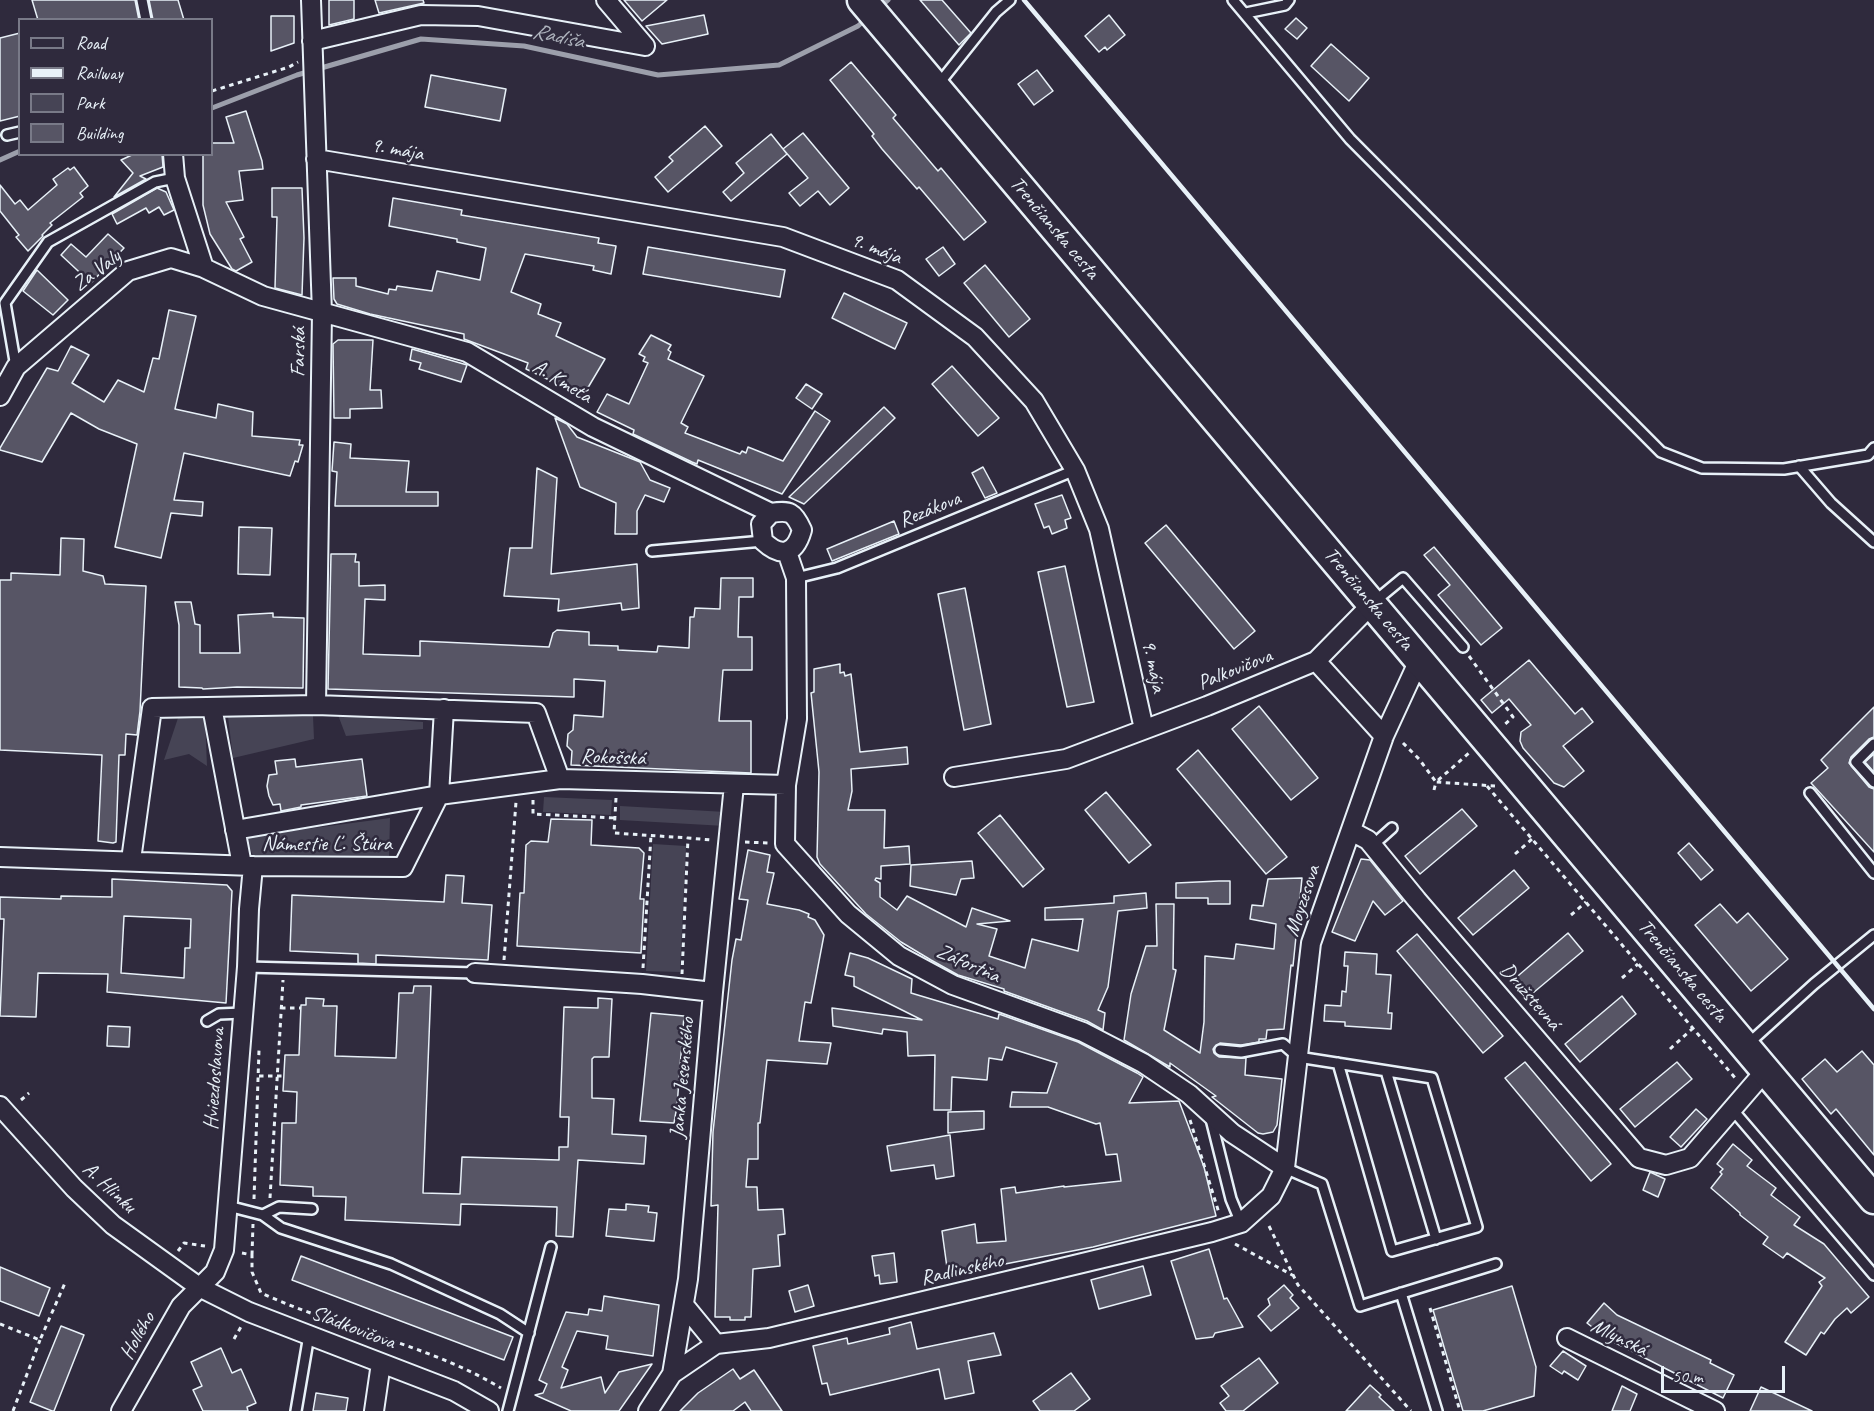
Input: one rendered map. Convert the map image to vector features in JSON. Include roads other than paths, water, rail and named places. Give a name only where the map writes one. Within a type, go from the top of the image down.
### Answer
[{"type":"main road","name":"Trenčianska cesta","points":[[862,0],[1874,1199]]},
{"type":"street","name":"Farská","points":[[311,0],[322,313],[316,705]]},
{"type":"street","points":[[312,47],[421,15],[478,16],[645,46],[606,0]]},
{"type":"street","points":[[173,156],[175,178],[204,268]]},
{"type":"street","name":"9. mája","points":[[316,159],[783,237],[897,279],[975,337],[1034,401],[1075,470],[1100,529],[1144,729]]},
{"type":"street","name":"Za Valy","points":[[0,396],[16,367],[128,270],[171,258],[204,268],[264,296],[322,313]]},
{"type":"street","name":"A. Kmeťa","points":[[322,313],[467,352],[593,427],[771,513],[785,511],[791,514],[796,517],[802,530],[798,544],[787,552]]},
{"type":"street","points":[[771,513],[761,524],[763,541],[773,551],[787,552],[796,578],[797,719],[786,785]]},
{"type":"street","name":"Palkovičova","points":[[954,777],[1066,759],[1316,661],[1372,604]]},
{"type":"street","name":"Moyzesova","points":[[1285,1168],[1311,944],[1384,736],[1419,660]]},
{"type":"street","points":[[1316,661],[1384,736]]},
{"type":"street","points":[[131,860],[152,708],[316,705],[536,713],[560,779]]},
{"type":"street","name":"Hviezdoslavova","points":[[200,1287],[215,1272],[224,1250],[247,967],[249,909],[247,865],[235,830],[212,707]]},
{"type":"street","points":[[439,795],[444,709]]},
{"type":"street","name":"Rokošská","points":[[439,795],[560,779],[786,785]]},
{"type":"street","name":"Janka Jesenského","points":[[672,1374],[688,1279],[734,785]]},
{"type":"street","name":"Záfortňa","points":[[786,785],[785,844],[848,914],[899,956],[953,985],[1083,1032],[1143,1063],[1178,1086],[1232,1133],[1285,1168]]},
{"type":"street","name":"Námestie Ľ. Štúra","points":[[235,830],[439,795]]},
{"type":"street","name":"Námestie Ľ. Štúra","points":[[0,857],[247,865],[403,867],[439,795]]},
{"type":"street","name":"Družstevná","points":[[1350,831],[1370,842],[1417,900],[1639,1158],[1666,1165],[1689,1158],[1732,1109]]},
{"type":"street","points":[[475,973],[642,984],[713,992]]},
{"type":"street","points":[[1732,1109],[1766,1070]]},
{"type":"street","name":"A. Hlinku","points":[[0,1106],[74,1188],[113,1226],[200,1287]]},
{"type":"street","name":"Radlinského","points":[[648,1411],[672,1374],[716,1344],[780,1335],[1016,1280],[1240,1224],[1271,1196],[1285,1168]]},
{"type":"street","name":"Sládkovičova","points":[[200,1287],[249,1312],[454,1391],[489,1411]]},
{"type":"street","name":"Hollého","points":[[121,1411],[181,1306],[200,1287]]},
{"type":"street","points":[[684,1305],[716,1344]]},
{"type":"street","name":"Mlynská","points":[[1567,1338],[1715,1411]]},
{"type":"street","points":[[374,1411],[381,1363]]},
{"type":"lane","points":[[141,0],[146,18]]},
{"type":"lane","points":[[936,87],[996,12],[1010,0]]},
{"type":"lane","points":[[1233,0],[1350,139],[1661,452],[1702,468],[1784,469],[1868,455],[1874,448]]},
{"type":"lane","points":[[1246,14],[1285,5],[1289,0]]},
{"type":"lane","points":[[7,135],[18,132]]},
{"type":"lane","points":[[16,367],[5,303],[48,242],[154,182],[175,178]]},
{"type":"lane","points":[[1798,466],[1831,503],[1874,542]]},
{"type":"lane","name":"Rezákova","points":[[796,578],[837,567],[1075,470]]},
{"type":"lane","points":[[652,551],[763,541]]},
{"type":"lane","points":[[1372,604],[1403,578],[1463,647]]},
{"type":"lane","points":[[1874,744],[1856,762],[1874,782]]},
{"type":"lane","points":[[1810,793],[1874,873]]},
{"type":"lane","points":[[1370,842],[1392,828]]},
{"type":"lane","points":[[1746,1046],[1814,984],[1874,935]]},
{"type":"lane","points":[[247,967],[475,973]]},
{"type":"lane","points":[[207,1021],[219,1014],[243,1013]]},
{"type":"lane","points":[[1220,1050],[1241,1052],[1283,1044],[1298,1057],[1338,1063],[1432,1078],[1477,1227],[1392,1251],[1338,1063]]},
{"type":"lane","points":[[1386,1071],[1436,1239]]},
{"type":"lane","points":[[1732,1109],[1874,1275]]},
{"type":"lane","points":[[1210,1114],[1231,1199],[1240,1224]]},
{"type":"lane","points":[[1285,1168],[1322,1184],[1360,1306],[1496,1264]]},
{"type":"lane","points":[[228,1206],[263,1215],[281,1228],[391,1264],[500,1314],[529,1333]]},
{"type":"lane","points":[[263,1215],[279,1207],[312,1209]]},
{"type":"lane","points":[[508,1411],[551,1247]]},
{"type":"lane","points":[[1401,1293],[1437,1411]]},
{"type":"lane","points":[[296,1411],[309,1335]]},
{"type":"waterway","name":"Radiša","points":[[879,8],[888,0]]},
{"type":"waterway","name":"Radiša","points":[[213,108],[297,75],[421,39],[524,46],[658,75],[779,65],[858,26],[867,18]]},
{"type":"waterway","name":"Radiša","points":[[0,160],[18,152]]},
{"type":"railway","points":[[1024,0],[1874,1009]]}]
